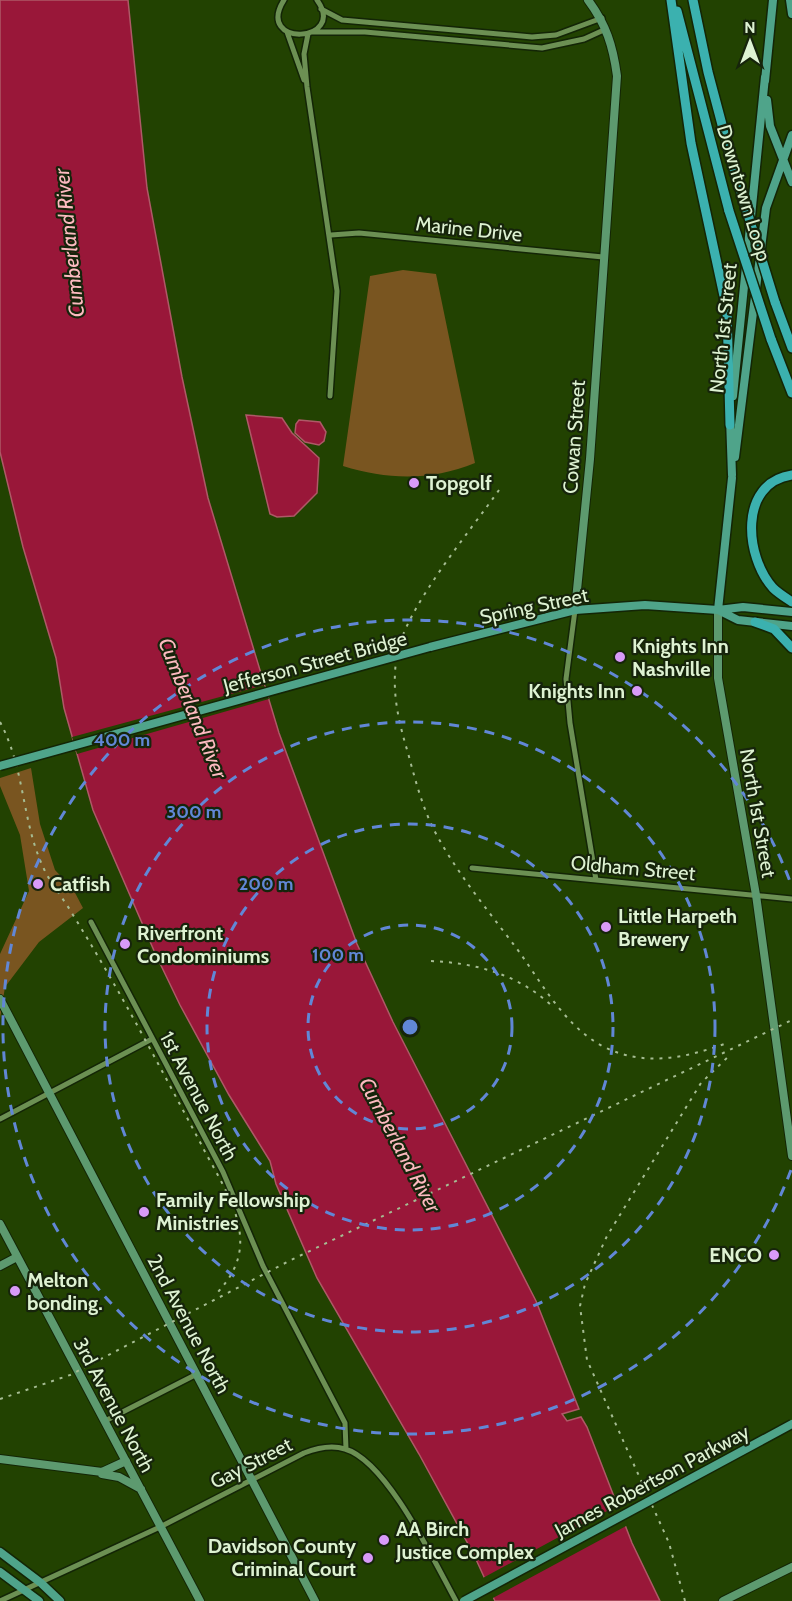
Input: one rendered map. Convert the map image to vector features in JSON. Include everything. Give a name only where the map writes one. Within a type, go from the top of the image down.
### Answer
[{"type":"highway","name":"Downtown Loop","points":[[672,0],[729,211],[771,339],[792,393]]},
{"type":"highway","points":[[672,0],[691,143],[727,310],[730,425]]},
{"type":"highway","name":"Downtown Loop","points":[[693,0],[708,72],[733,166],[775,302],[792,348]]},
{"type":"highway","points":[[792,475],[772,480],[762,488],[754,505],[752,520],[753,536],[762,571],[773,588],[792,602]]},
{"type":"highway","points":[[755,622],[774,629],[792,648]]},
{"type":"main road","points":[[773,0],[765,77],[768,115],[792,182]]},
{"type":"main road","points":[[790,0],[792,14]]},
{"type":"main road","name":"North 1st Street","points":[[732,477],[730,425],[765,77]]},
{"type":"main road","name":"North 1st Street","points":[[718,610],[765,208],[792,135]]},
{"type":"main road","name":"Spring Street","points":[[430,647],[575,610],[645,605],[718,610],[743,607],[792,612]]},
{"type":"main road","name":"Spring Street","points":[[718,610],[738,620],[792,626]]},
{"type":"main road","name":"Jefferson Street Bridge","points":[[0,766],[430,647]]},
{"type":"main road","name":"James Robertson Parkway","points":[[464,1601],[792,1424]]},
{"type":"main road","points":[[0,1552],[41,1583],[60,1601]]},
{"type":"main road","points":[[0,1572],[39,1601]]},
{"type":"street","points":[[284,0],[279,14],[280,21],[287,31],[307,87]]},
{"type":"street","points":[[317,0],[321,9],[320,25],[311,33],[304,54],[337,291],[330,396]]},
{"type":"street","name":"Cowan Street","points":[[588,0],[602,18],[613,47],[616,76],[590,459],[566,679],[570,723],[596,880]]},
{"type":"street","points":[[321,9],[342,20],[532,37],[556,35],[602,18]]},
{"type":"street","points":[[287,31],[296,36],[311,33],[365,32],[542,48],[584,39],[606,29]]},
{"type":"street","points":[[439,39],[440,30]]},
{"type":"street","name":"Marine Drive","points":[[331,235],[359,233],[603,257]]},
{"type":"street","name":"North 1st Street","points":[[718,610],[718,678],[756,895],[792,1156]]},
{"type":"street","name":"Oldham Street","points":[[472,868],[792,899]]},
{"type":"street","name":"1st Avenue North","points":[[91,922],[223,1172],[263,1266],[345,1423],[346,1449]]},
{"type":"street","name":"2nd Avenue North","points":[[0,999],[315,1601]]},
{"type":"street","points":[[0,1119],[152,1039]]},
{"type":"street","name":"3rd Avenue North","points":[[0,1224],[200,1601]]},
{"type":"street","points":[[0,1266],[17,1257]]},
{"type":"street","points":[[105,1421],[197,1374]]},
{"type":"street","points":[[346,1449],[370,1464],[384,1482],[407,1514],[456,1601]]},
{"type":"street","name":"Gay Street","points":[[0,1601],[160,1527],[311,1450],[346,1449]]},
{"type":"street","points":[[0,1459],[92,1472],[119,1478],[141,1489]]},
{"type":"street","points":[[92,1472],[109,1471],[126,1461]]},
{"type":"street","points":[[723,1601],[792,1567]]},
{"type":"shaded area","name":"Topgolf","points":[[403,270],[436,274],[475,463],[426,476],[376,474],[343,466],[370,276]]},
{"type":"shaded area","points":[[31,768],[40,824],[55,870],[73,889],[83,908],[39,942],[5,987],[0,1019],[0,954],[29,891],[20,835],[0,786],[0,778]]},
{"type":"water","name":"Cumberland River","points":[[0,0],[128,0],[147,188],[182,377],[208,498],[279,733],[357,944],[393,1022],[536,1301],[579,1409],[562,1414],[567,1421],[581,1417],[587,1427],[632,1543],[660,1601],[495,1601],[474,1555],[419,1454],[317,1278],[276,1184],[270,1161],[229,1095],[180,1005],[93,810],[64,708],[56,658],[23,547],[0,452]]},
{"type":"water","points":[[246,415],[282,418],[292,433],[319,458],[317,493],[294,516],[277,517],[270,514]]},
{"type":"water","points":[[299,420],[320,422],[326,432],[324,441],[319,445],[305,442],[295,433]]},
{"type":"pier","points":[[264,685],[269,699],[77,754],[72,737]]},
{"type":"pier","points":[[620,1504],[628,1525],[491,1599],[481,1579]]},
{"type":"railway","points":[[499,490],[425,594],[402,637],[397,655],[395,693],[399,717],[426,812],[443,846],[475,893],[557,1005],[590,1039],[619,1053],[650,1058],[681,1056],[727,1043]]},
{"type":"railway","points":[[0,722],[15,759],[31,833],[44,869],[139,1028],[219,1177],[235,1212],[240,1236],[239,1253],[226,1283],[214,1296]]},
{"type":"railway","points":[[431,961],[464,964],[495,972],[523,985],[550,1004]]},
{"type":"railway","points":[[0,1399],[70,1375],[291,1260],[792,1020]]},
{"type":"railway","points":[[685,1601],[669,1543],[587,1360],[580,1306],[585,1284],[607,1236],[701,1083],[731,1054]]},
{"type":"place","name":"Topgolf","points":[[414,483]]},
{"type":"place","name":"Knights Inn Nashville","points":[[620,657]]},
{"type":"place","name":"Knights Inn","points":[[637,691]]},
{"type":"place","name":"Catfish","points":[[38,884]]},
{"type":"place","name":"Little Harpeth Brewery","points":[[606,927]]},
{"type":"place","name":"Riverfront Condominiums","points":[[125,944]]},
{"type":"place","name":"Family Fellowship Ministries","points":[[144,1212]]},
{"type":"place","name":"ENCO","points":[[774,1255]]},
{"type":"place","name":"Melton bonding.","points":[[15,1291]]},
{"type":"place","name":"AA Birch Justice Complex","points":[[384,1540]]},
{"type":"place","name":"Davidson County Criminal Court","points":[[368,1558]]}]
